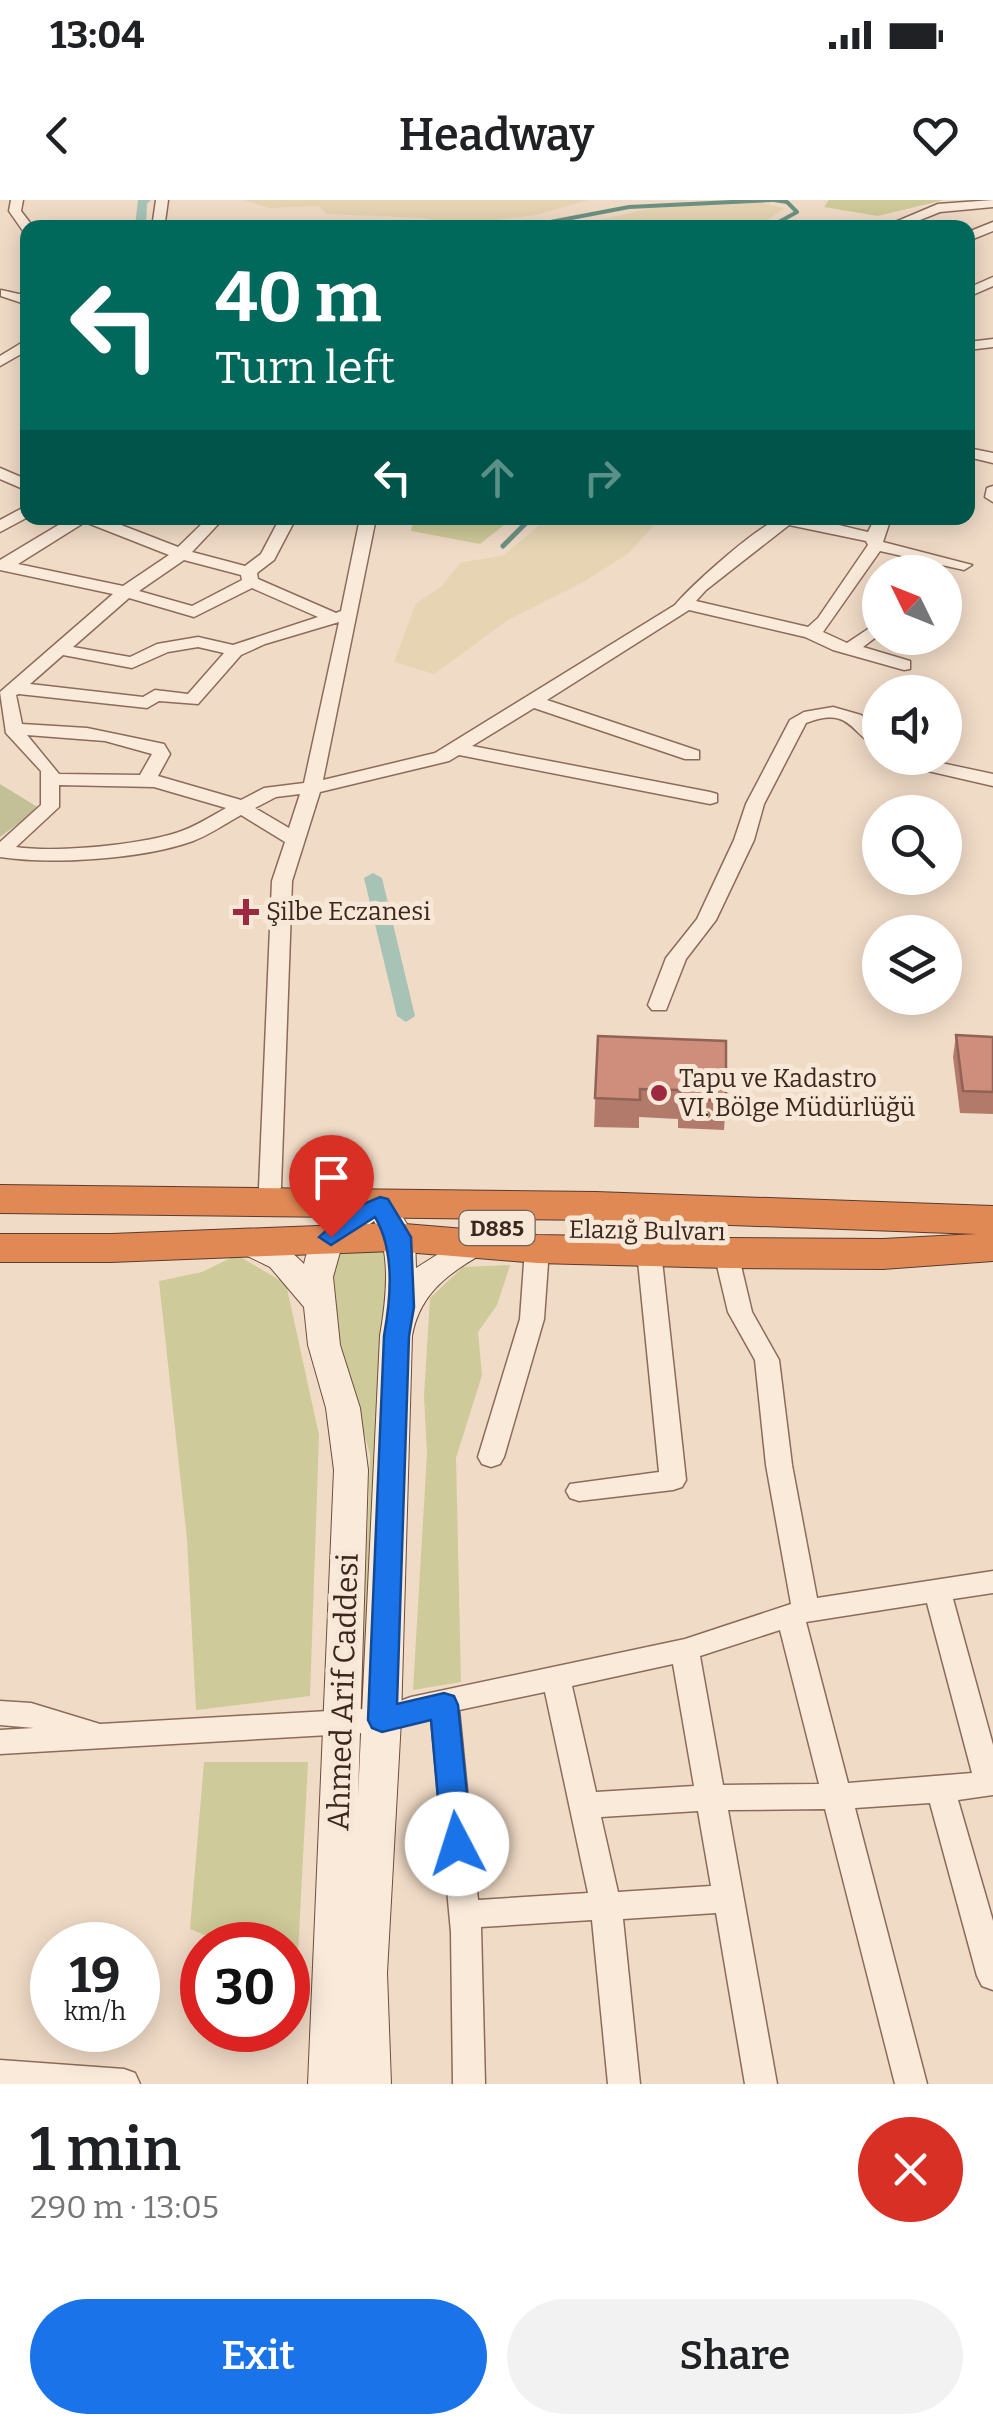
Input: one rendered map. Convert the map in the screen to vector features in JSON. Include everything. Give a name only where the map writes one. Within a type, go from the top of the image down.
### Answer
[{"type":"highway","points":[[0,1182],[713,1197],[889,1206],[991,1233]]},
{"type":"highway","name":"Elazığ Bulvarı","points":[[0,1200],[369,1226]]},
{"type":"highway","name":"Elazığ Bulvarı","points":[[0,1222],[369,1226],[596,1206],[991,1233]]},
{"type":"highway","points":[[0,1248],[246,1242],[369,1226],[648,1251],[883,1254],[991,1233]]},
{"type":"highway","name":"Elazığ Bulvarı","points":[[506,1240],[991,1233]]},
{"type":"street","points":[[0,216],[18,203]]},
{"type":"street","points":[[907,220],[938,208],[993,203]]},
{"type":"street","points":[[2,566],[69,525]]},
{"type":"street","points":[[108,525],[342,616]]},
{"type":"street","points":[[8,689],[62,650],[126,592],[182,554],[205,525]]},
{"type":"street","points":[[2,566],[126,592],[194,612],[249,577],[268,557],[284,525]]},
{"type":"street","points":[[270,1188],[282,882],[313,786],[342,616],[366,525]]},
{"type":"street","points":[[8,689],[10,734],[50,770],[50,807],[7,841],[1,851],[41,857],[162,843],[188,836],[271,792],[340,784],[408,767],[458,749],[685,604],[700,586],[778,525]]},
{"type":"street","points":[[813,525],[874,541],[903,555]]},
{"type":"street","points":[[811,633],[824,622],[880,525]]},
{"type":"street","points":[[685,604],[811,633],[904,665]]},
{"type":"street","points":[[8,689],[147,703],[155,694],[192,700],[235,651],[342,616]]},
{"type":"street","points":[[850,649],[862,640]]},
{"type":"street","points":[[62,650],[132,663],[163,648],[198,642],[235,651]]},
{"type":"street","points":[[535,702],[692,755]]},
{"type":"street","points":[[660,1004],[676,958],[706,920],[744,840],[755,804],[798,720],[850,714],[862,720]]},
{"type":"street","points":[[10,734],[42,728],[119,737],[158,748],[161,754],[146,780]]},
{"type":"street","points":[[458,749],[710,798]]},
{"type":"street","points":[[962,773],[993,780]]},
{"type":"street","points":[[50,779],[146,780],[240,806],[295,840]]},
{"type":"street","name":"Ahmed Arif Caddesi","points":[[330,2084],[352,1470],[343,1408],[324,1344],[317,1277],[322,1250],[369,1226],[402,1307],[396,1336],[382,1720],[366,1972],[369,2084]]},
{"type":"street","points":[[402,1307],[432,1271],[506,1240],[532,1320],[491,1458]]},
{"type":"street","points":[[246,1242],[282,1259],[320,1304]]},
{"type":"street","points":[[579,1491],[673,1480],[648,1251]]},
{"type":"street","points":[[726,1254],[740,1312],[767,1360],[798,1613],[835,1799],[910,2084]]},
{"type":"street","points":[[0,1742],[382,1720],[685,1650],[798,1613],[993,1582]]},
{"type":"street","points":[[584,1805],[711,1798],[835,1799],[991,1783],[937,1591]]},
{"type":"street","points":[[685,1650],[760,2084]]},
{"type":"street","points":[[556,1679],[606,1904],[624,2084]]},
{"type":"street","points":[[444,1705],[464,1914],[469,2084]]},
{"type":"street","points":[[0,1713],[31,1715],[100,1736]]},
{"type":"street","points":[[941,1791],[993,1976]]},
{"type":"street","points":[[464,1914],[728,1900]]},
{"type":"street","points":[[0,2076],[124,2084]]},
{"type":"shaded area","points":[[244,200],[588,200],[536,215],[496,220],[327,214],[318,206],[269,208]]},
{"type":"shaded area","points":[[829,200],[944,200],[878,216],[824,207]]},
{"type":"shaded area","points":[[762,203],[784,208],[768,220],[600,220],[653,208]]},
{"type":"shaded area","points":[[412,525],[504,525],[480,544],[411,531]]},
{"type":"shaded area","points":[[540,525],[654,525],[629,553],[585,581],[508,620],[434,674],[394,662],[416,603],[441,587],[460,563],[504,555]]},
{"type":"shaded area","points":[[0,784],[39,808],[0,837]]},
{"type":"shaded area","points":[[335,1250],[388,1250],[372,1699],[362,1697],[370,1455],[326,1288]]},
{"type":"shaded area","points":[[237,1255],[286,1284],[319,1435],[310,1696],[196,1710],[187,1539],[159,1281],[202,1272]]},
{"type":"shaded area","points":[[510,1265],[497,1305],[478,1332],[482,1375],[456,1458],[461,1682],[413,1690],[427,1454],[424,1396],[430,1298],[463,1267]]},
{"type":"shaded area","points":[[204,1762],[308,1762],[300,1922],[191,1922]]},
{"type":"building","points":[[956,1035],[993,1037],[993,1092],[963,1091]]},
{"type":"building","points":[[598,1036],[726,1041],[726,1101],[680,1099],[680,1090],[640,1089],[640,1100],[595,1098]]},
{"type":"waterway","points":[[141,220],[141,203],[145,200]]},
{"type":"waterway","points":[[561,220],[629,207],[772,200]]},
{"type":"waterway","points":[[774,200],[787,202],[797,212],[782,220]]},
{"type":"waterway","points":[[503,546],[524,525]]},
{"type":"waterway","points":[[373,878],[406,1016]]},
{"type":"place","name":"Şilbe Eczanesi","points":[[246,912]]},
{"type":"place","name":"Tapu ve Kadastro VI. Bölge Müdürlüğü","points":[[659,1093]]},
{"type":"route","points":[[331,1237],[357,1216],[380,1205],[399,1237],[402,1307],[396,1336],[382,1720],[444,1705],[457,1844]]}]
